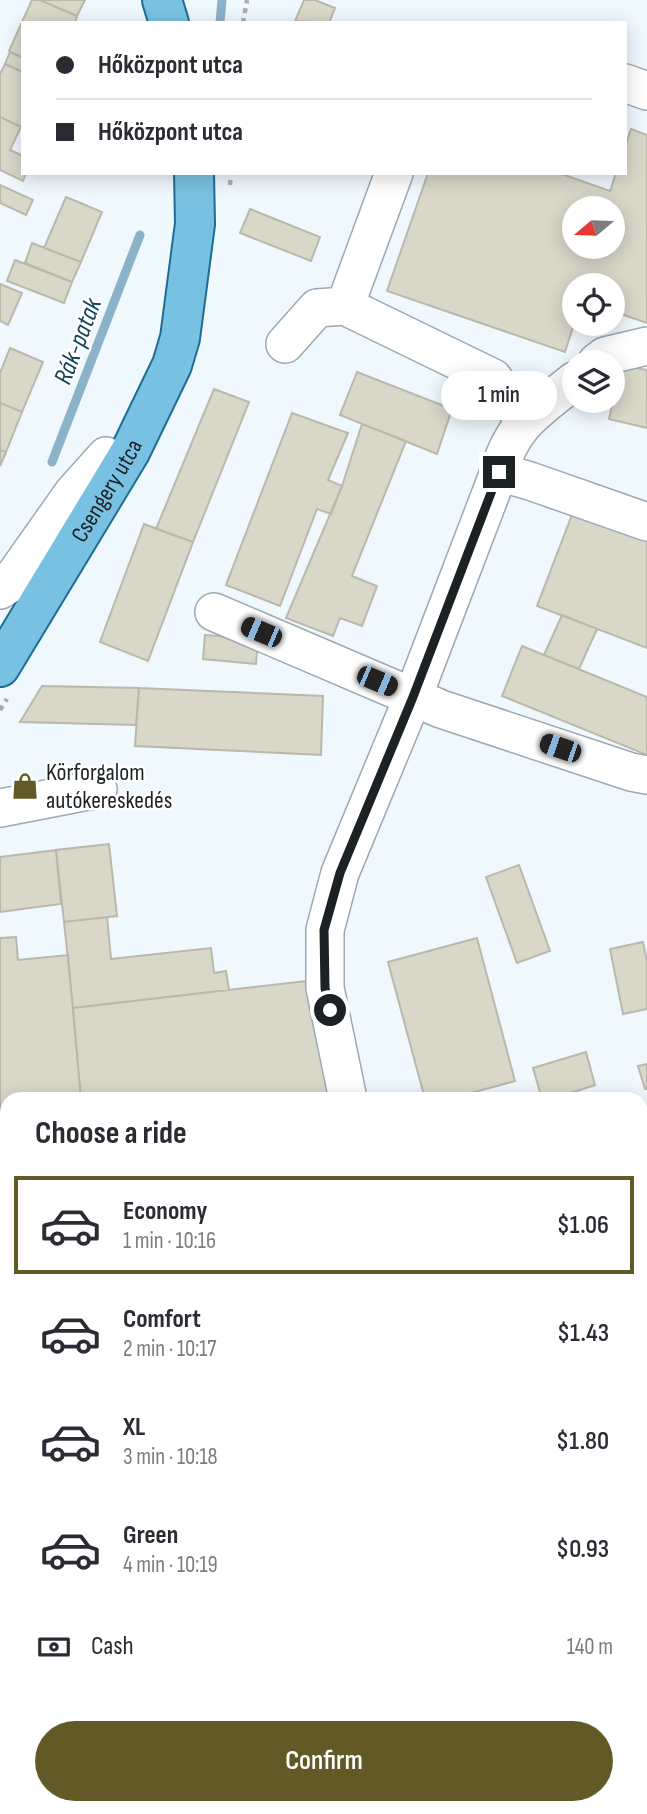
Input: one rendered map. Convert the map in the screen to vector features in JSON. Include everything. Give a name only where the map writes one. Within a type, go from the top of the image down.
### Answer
[{"type":"main road","points":[[162,0],[168,21]]},
{"type":"main road","name":"Csengery utca","points":[[0,667],[130,452],[172,365],[180,338],[195,224],[194,175]]},
{"type":"main road","name":"Csengery utca","points":[[0,621],[150,382],[185,301]]},
{"type":"street","points":[[627,84],[647,91]]},
{"type":"street","points":[[345,306],[393,175]]},
{"type":"street","points":[[285,344],[317,308],[345,306],[494,378],[510,447],[530,481],[647,522]]},
{"type":"street","points":[[625,351],[647,346]]},
{"type":"street","points":[[347,1092],[325,988],[324,930],[340,873],[413,697],[510,447],[562,393]]},
{"type":"street","points":[[0,590],[8,585],[73,493],[106,456]]},
{"type":"street","points":[[214,612],[413,697],[479,722],[647,775]]},
{"type":"street","points":[[0,807],[98,789]]},
{"type":"path","points":[[243,21],[247,0]]},
{"type":"building","points":[[32,0],[40,0],[77,16],[76,21],[22,21]]},
{"type":"building","points":[[40,0],[85,0],[77,16]]},
{"type":"building","points":[[304,0],[315,0],[335,8],[330,21],[295,21]]},
{"type":"building","points":[[21,24],[21,57],[9,51]]},
{"type":"building","points":[[10,52],[21,57],[21,71],[5,64]]},
{"type":"building","points":[[5,64],[21,71],[21,127],[0,117],[0,74]]},
{"type":"building","points":[[0,117],[21,127],[10,150],[21,155],[21,175],[25,175],[23,181],[0,170]]},
{"type":"building","points":[[631,129],[647,135],[647,323],[625,315],[625,273],[562,273],[562,336],[570,336],[566,350],[562,351],[387,291],[427,175],[565,175],[610,191],[615,175],[627,175],[627,141]]},
{"type":"building","points":[[0,185],[33,200],[26,215],[0,203]]},
{"type":"building","points":[[66,197],[102,212],[81,262],[44,248]]},
{"type":"building","points":[[250,209],[320,237],[311,261],[240,233]]},
{"type":"building","points":[[32,243],[81,262],[72,282],[25,263]]},
{"type":"building","points":[[15,260],[72,282],[64,303],[7,281]]},
{"type":"building","points":[[0,284],[22,293],[8,325],[0,321]]},
{"type":"building","points":[[10,348],[43,362],[22,412],[0,403],[0,373]]},
{"type":"building","points":[[625,366],[647,370],[647,428],[609,419],[610,413],[625,413]]},
{"type":"building","points":[[357,372],[452,409],[437,454],[340,415]]},
{"type":"building","points":[[214,389],[249,402],[193,542],[156,529]]},
{"type":"building","points":[[0,403],[22,412],[6,452],[0,450]]},
{"type":"building","points":[[292,413],[348,433],[328,480],[342,486],[331,514],[317,509],[280,606],[226,585]]},
{"type":"building","points":[[362,424],[406,441],[352,576],[377,586],[362,626],[340,618],[333,636],[286,618],[342,486]]},
{"type":"building","points":[[0,450],[6,452],[0,466]]},
{"type":"building","points":[[573,512],[647,540],[647,648],[537,606]]},
{"type":"building","points":[[144,524],[193,542],[148,661],[100,642]]},
{"type":"building","points":[[562,615],[597,629],[579,669],[544,655]]},
{"type":"building","points":[[205,635],[258,639],[256,664],[203,659]]},
{"type":"building","points":[[522,646],[647,697],[647,755],[502,696]]},
{"type":"building","points":[[42,686],[139,688],[136,725],[20,722]]},
{"type":"building","points":[[139,688],[323,696],[321,755],[135,746]]},
{"type":"building","points":[[109,844],[117,916],[64,922],[56,850]]},
{"type":"building","points":[[56,850],[61,904],[0,912],[0,857]]},
{"type":"building","points":[[519,865],[550,951],[517,963],[486,877]]},
{"type":"building","points":[[107,917],[111,959],[211,948],[214,973],[226,971],[229,990],[73,1008],[64,922]]},
{"type":"building","points":[[16,937],[18,960],[68,955],[80,1092],[0,1092],[0,938]]},
{"type":"building","points":[[477,938],[515,1081],[475,1092],[423,1092],[388,962]]},
{"type":"building","points":[[643,942],[647,962],[647,1009],[623,1014],[610,949]]},
{"type":"building","points":[[315,980],[339,1092],[80,1092],[73,1008]]},
{"type":"building","points":[[586,1052],[595,1085],[574,1092],[540,1092],[533,1068]]},
{"type":"building","points":[[647,1064],[647,1089],[645,1089],[638,1066]]},
{"type":"waterway","name":"Rák-patak","points":[[220,21],[222,0]]},
{"type":"waterway","name":"Rák-patak","points":[[52,462],[140,235]]},
{"type":"place","name":"Körforgalom autókereskedés","points":[[25,786]]},
{"type":"route","points":[[330,1010],[325,988],[324,930],[340,873],[413,697],[499,472]]}]
